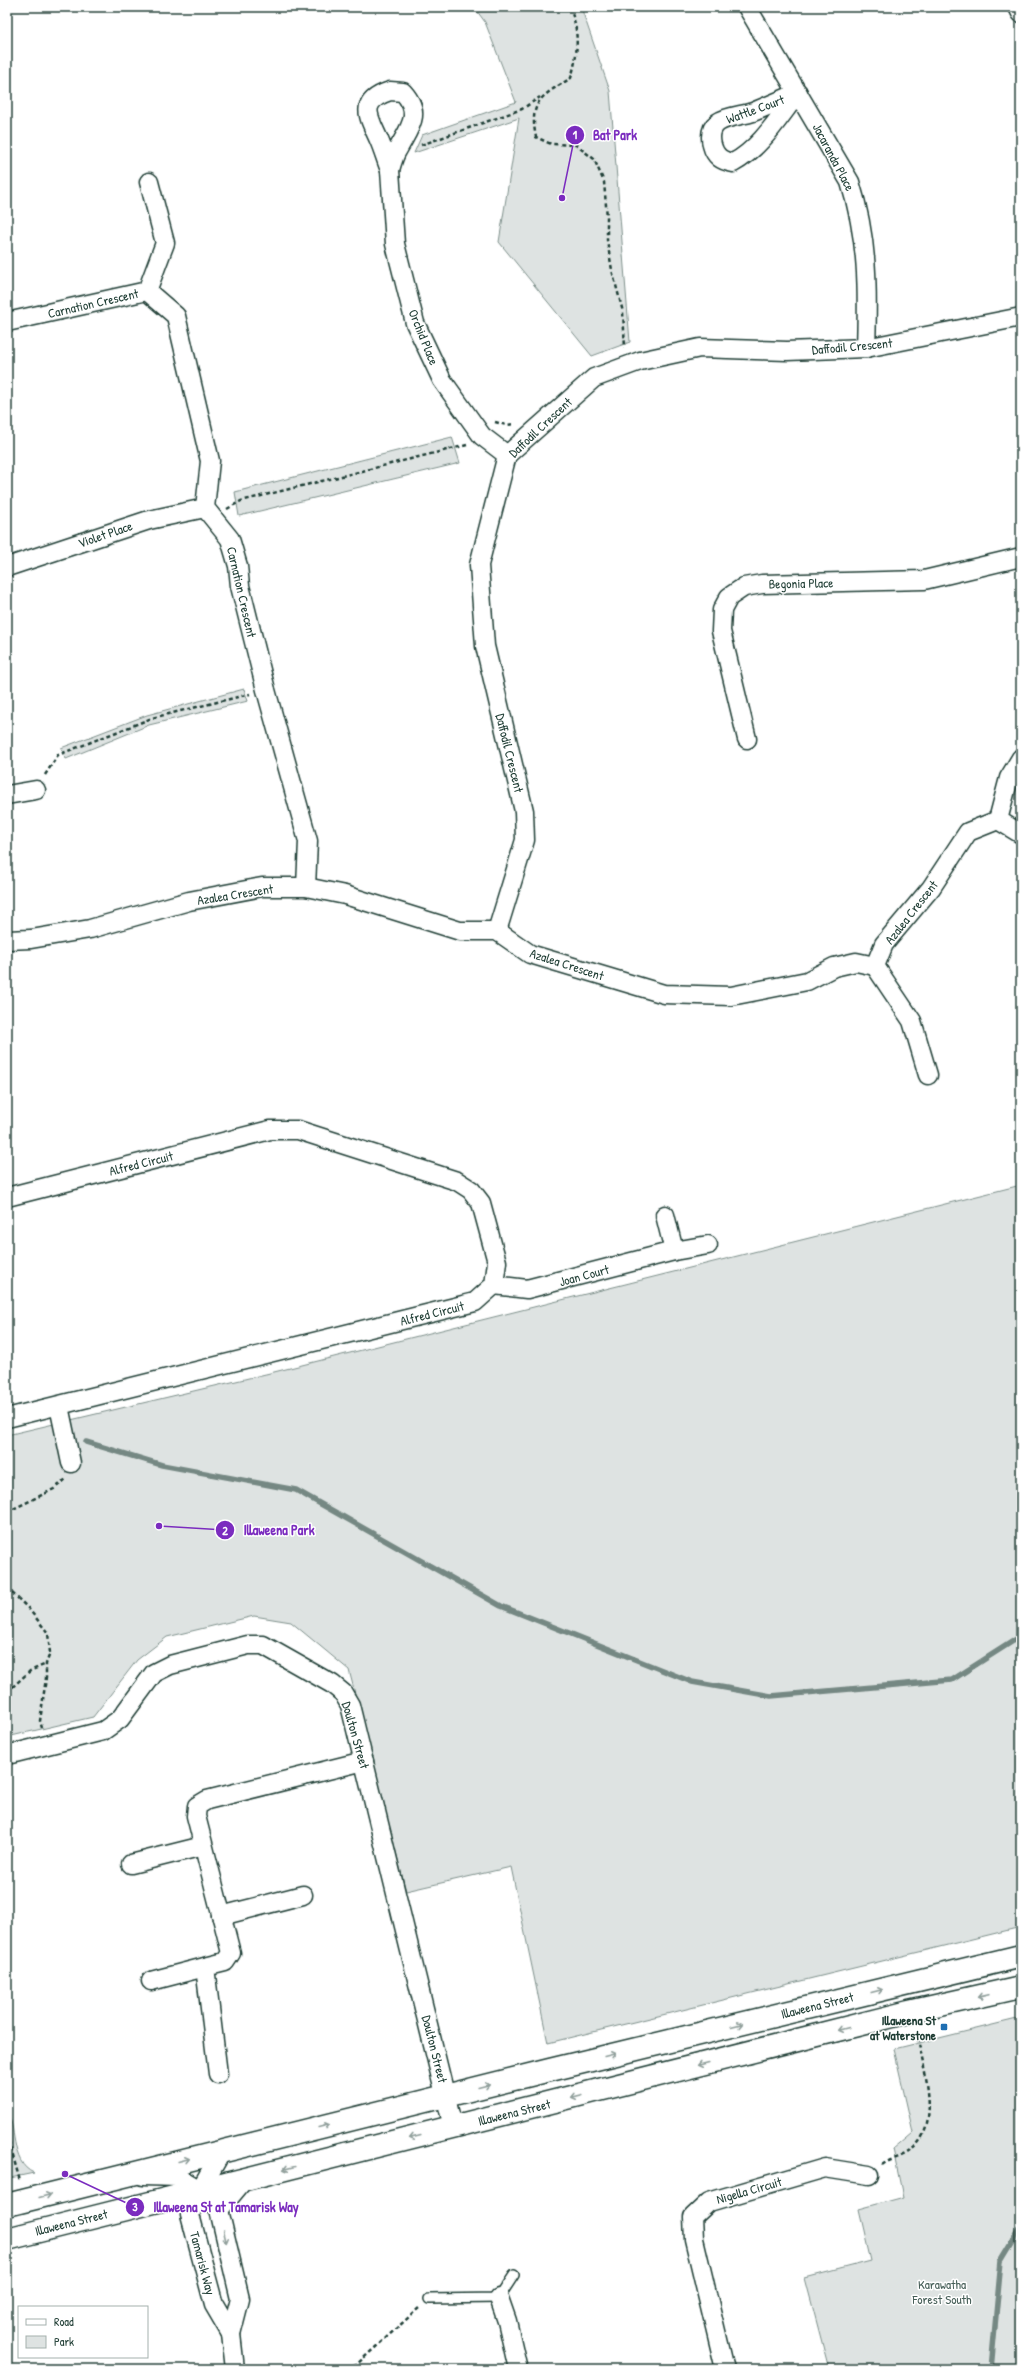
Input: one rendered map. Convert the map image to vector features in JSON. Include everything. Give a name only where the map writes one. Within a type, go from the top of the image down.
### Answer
[{"type":"main road","name":"Illaweena Street","points":[[7,2205],[446,2095],[1021,1956]]},
{"type":"main road","name":"Illaweena Street","points":[[7,2239],[902,2014],[1021,1987]]},
{"type":"street","name":"Jacaranda Place","points":[[747,7],[850,182],[857,206],[867,263],[866,348]]},
{"type":"street","points":[[1018,7],[1021,14]]},
{"type":"street","name":"Orchid Place","points":[[390,170],[397,150],[413,121],[413,111],[410,100],[403,92],[390,91],[376,96],[370,104],[368,116],[390,170],[395,244],[415,323],[447,387],[482,436],[507,455]]},
{"type":"street","name":"Wattle Court","points":[[798,93],[755,148],[744,157],[733,163],[722,161],[714,152],[711,141],[713,129],[723,119],[736,114],[750,113],[798,93]]},
{"type":"street","points":[[147,291],[165,243],[149,182]]},
{"type":"street","name":"Carnation Crescent","points":[[7,322],[147,291],[176,316],[210,461],[205,508],[230,540],[238,566],[240,586],[266,690],[308,841],[306,887]]},
{"type":"street","name":"Daffodil Crescent","points":[[497,931],[525,840],[524,811],[485,646],[479,565],[507,455],[594,378],[640,361],[700,348],[787,351],[866,348],[1021,317]]},
{"type":"street","name":"Violet Place","points":[[7,567],[149,520],[205,508]]},
{"type":"street","name":"Begonia Place","points":[[747,739],[721,631],[722,610],[730,597],[744,587],[762,584],[924,580],[1021,557]]},
{"type":"street","points":[[1021,758],[1009,778],[998,820],[1021,834]]},
{"type":"street","points":[[7,795],[36,790]]},
{"type":"street","name":"Azalea Crescent","points":[[7,940],[31,939],[90,929],[189,901],[262,887],[306,887],[352,898],[460,931],[497,931],[530,954],[664,994],[731,996],[807,981],[834,967],[856,962],[875,966],[884,944],[931,888],[968,832],[998,820]]},
{"type":"street","points":[[875,966],[912,1021],[928,1075]]},
{"type":"street","name":"Alfred Circuit","points":[[7,1197],[270,1130],[298,1130],[457,1181],[471,1190],[481,1203],[497,1262],[494,1285],[476,1302],[7,1418]]},
{"type":"street","points":[[665,1215],[674,1251]]},
{"type":"street","name":"Joan Court","points":[[494,1285],[528,1289],[674,1251],[708,1245]]},
{"type":"street","points":[[59,1406],[71,1463]]},
{"type":"street","name":"Doulton Street","points":[[7,1755],[103,1731],[120,1719],[154,1673],[170,1665],[248,1645],[263,1645],[332,1684],[343,1693],[350,1705],[453,2128]]},
{"type":"street","points":[[151,1981],[225,1962],[230,1952],[196,1816],[197,1806],[207,1800],[364,1761]]},
{"type":"street","points":[[131,1864],[203,1846]]},
{"type":"street","points":[[221,1916],[304,1896]]},
{"type":"street","points":[[204,1967],[218,2074]]},
{"type":"street","name":"Tamarisk Way","points":[[222,2151],[200,2190],[190,2217],[214,2305],[231,2334]]},
{"type":"street","name":"Nigella Circuit","points":[[725,2369],[694,2239],[693,2217],[709,2202],[825,2168],[869,2175]]},
{"type":"street","points":[[122,2176],[178,2177],[200,2190],[219,2210],[245,2179]]},
{"type":"street","points":[[160,2200],[190,2217]]},
{"type":"street","name":"Tamarisk Way","points":[[219,2210],[240,2299],[231,2334],[235,2369]]},
{"type":"street","points":[[499,2298],[507,2321],[518,2369]]},
{"type":"lane","points":[[429,2299],[499,2298],[514,2276]]},
{"type":"path","points":[[397,150],[424,145],[514,112],[571,78],[577,57],[574,16],[569,7]]},
{"type":"path","points":[[541,97],[533,120],[536,137],[551,144],[576,145],[594,159],[604,182],[608,217],[607,240],[612,270],[624,312],[625,349]]},
{"type":"path","points":[[36,790],[58,755],[152,718],[266,690]]},
{"type":"path","points":[[7,1588],[28,1608],[48,1633],[50,1653],[46,1664],[46,1678],[40,1722],[47,1745]]},
{"type":"path","points":[[7,1692],[30,1671],[46,1664]]},
{"type":"path","points":[[869,2175],[886,2162],[908,2153],[926,2133],[930,2111],[918,2039]]},
{"type":"path","points":[[7,2135],[20,2181]]},
{"type":"path","points":[[332,2369],[357,2364],[429,2299]]},
{"type":"green space","points":[[474,7],[581,7],[610,91],[630,342],[592,356],[499,242],[519,118],[414,153],[422,135],[516,102],[485,22]]},
{"type":"green space","points":[[452,437],[460,463],[239,516],[235,492]]},
{"type":"green space","points":[[244,689],[248,701],[149,725],[66,759],[61,748],[147,715]]},
{"type":"green space","points":[[1021,1185],[1021,1927],[548,2043],[511,1867],[406,1891],[349,1670],[291,1622],[254,1616],[167,1637],[137,1660],[93,1717],[7,1737],[7,1435],[270,1373]]},
{"type":"green space","name":"Karawatha Forest South","points":[[1021,2018],[1021,2369],[829,2369],[805,2278],[871,2261],[859,2209],[903,2197],[893,2149],[913,2132],[894,2049]]},
{"type":"green space","points":[[7,2115],[12,2125],[17,2152],[21,2161],[26,2168],[34,2173],[10,2178],[7,2165]]},
{"type":"waterway","points":[[86,1442],[162,1465],[296,1490],[501,1606],[692,1682],[771,1696],[952,1680],[1021,1636]]},
{"type":"waterway","points":[[991,2369],[1001,2261],[1021,2228]]},
{"type":"place","name":"Bat Park","points":[[562,198]]},
{"type":"place","name":"Illaweena Park","points":[[159,1526]]},
{"type":"place","name":"Illaweena St at Waterstone","points":[[944,2027]]},
{"type":"place","name":"Illaweena St at Tamarisk Way","points":[[65,2174]]}]
